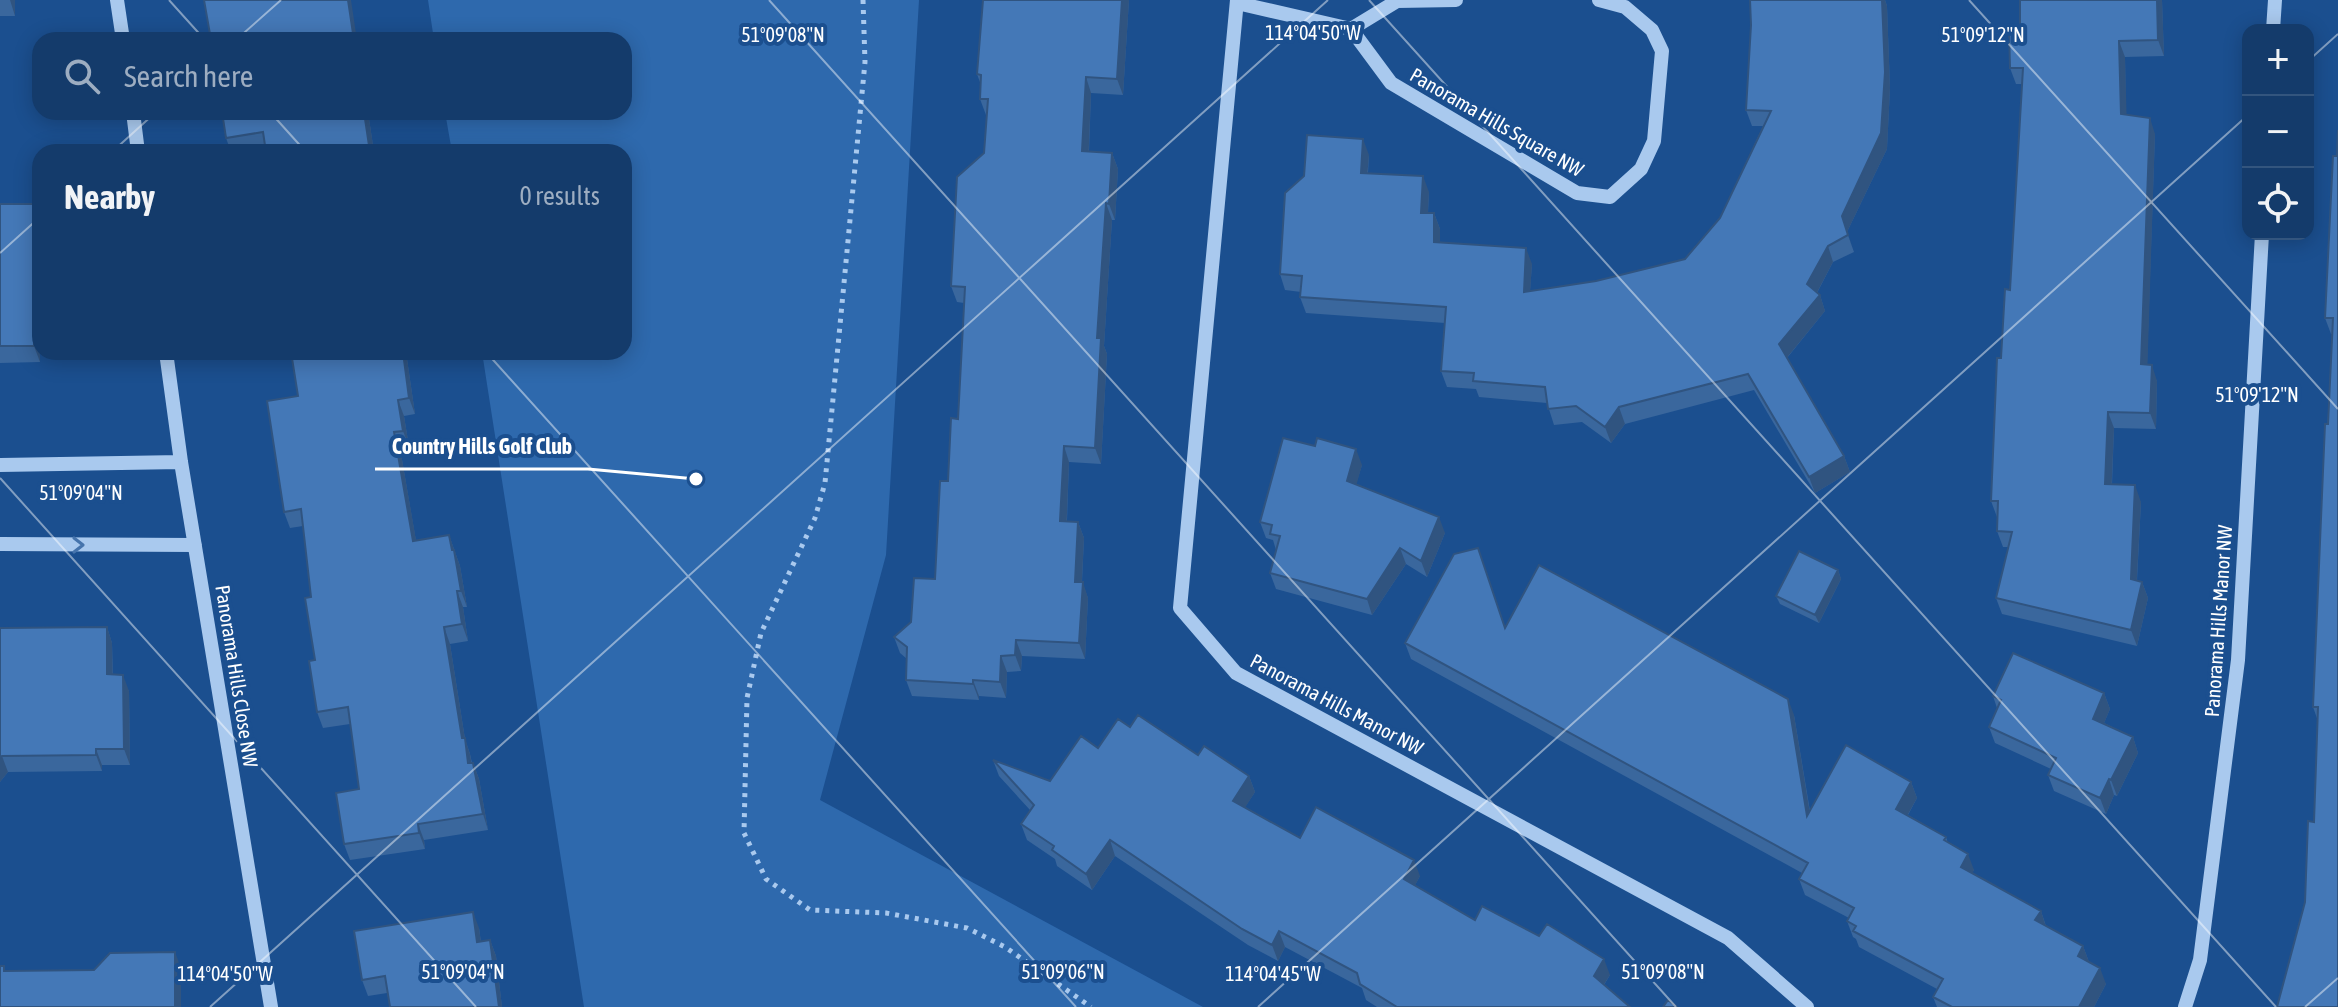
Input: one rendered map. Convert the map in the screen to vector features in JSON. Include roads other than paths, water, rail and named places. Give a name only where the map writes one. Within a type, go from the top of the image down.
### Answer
[{"type":"street","points":[[117,0],[122,32]]},
{"type":"street","points":[[1237,2],[1351,29],[1397,1],[1456,0]]},
{"type":"street","name":"Panorama Hills Square NW","points":[[1351,29],[1391,83],[1577,193],[1610,197],[1641,169],[1654,141],[1662,51],[1652,30],[1625,7],[1599,0]]},
{"type":"street","points":[[2273,24],[2275,0]]},
{"type":"street","name":"Panorama Hills Manor NW","points":[[1237,2],[1180,608],[1236,673],[1728,938],[1807,1007]]},
{"type":"street","points":[[134,120],[137,144]]},
{"type":"street","name":"Panorama Hills Manor NW","points":[[2185,1007],[2200,960],[2238,660],[2262,240]]},
{"type":"street","name":"Panorama Hills Close NW","points":[[167,360],[181,462],[271,1007]]},
{"type":"street","points":[[0,465],[181,462]]},
{"type":"street","points":[[0,544],[195,545]]},
{"type":"place","name":"Country Hills Golf Club","points":[[696,479]]}]
